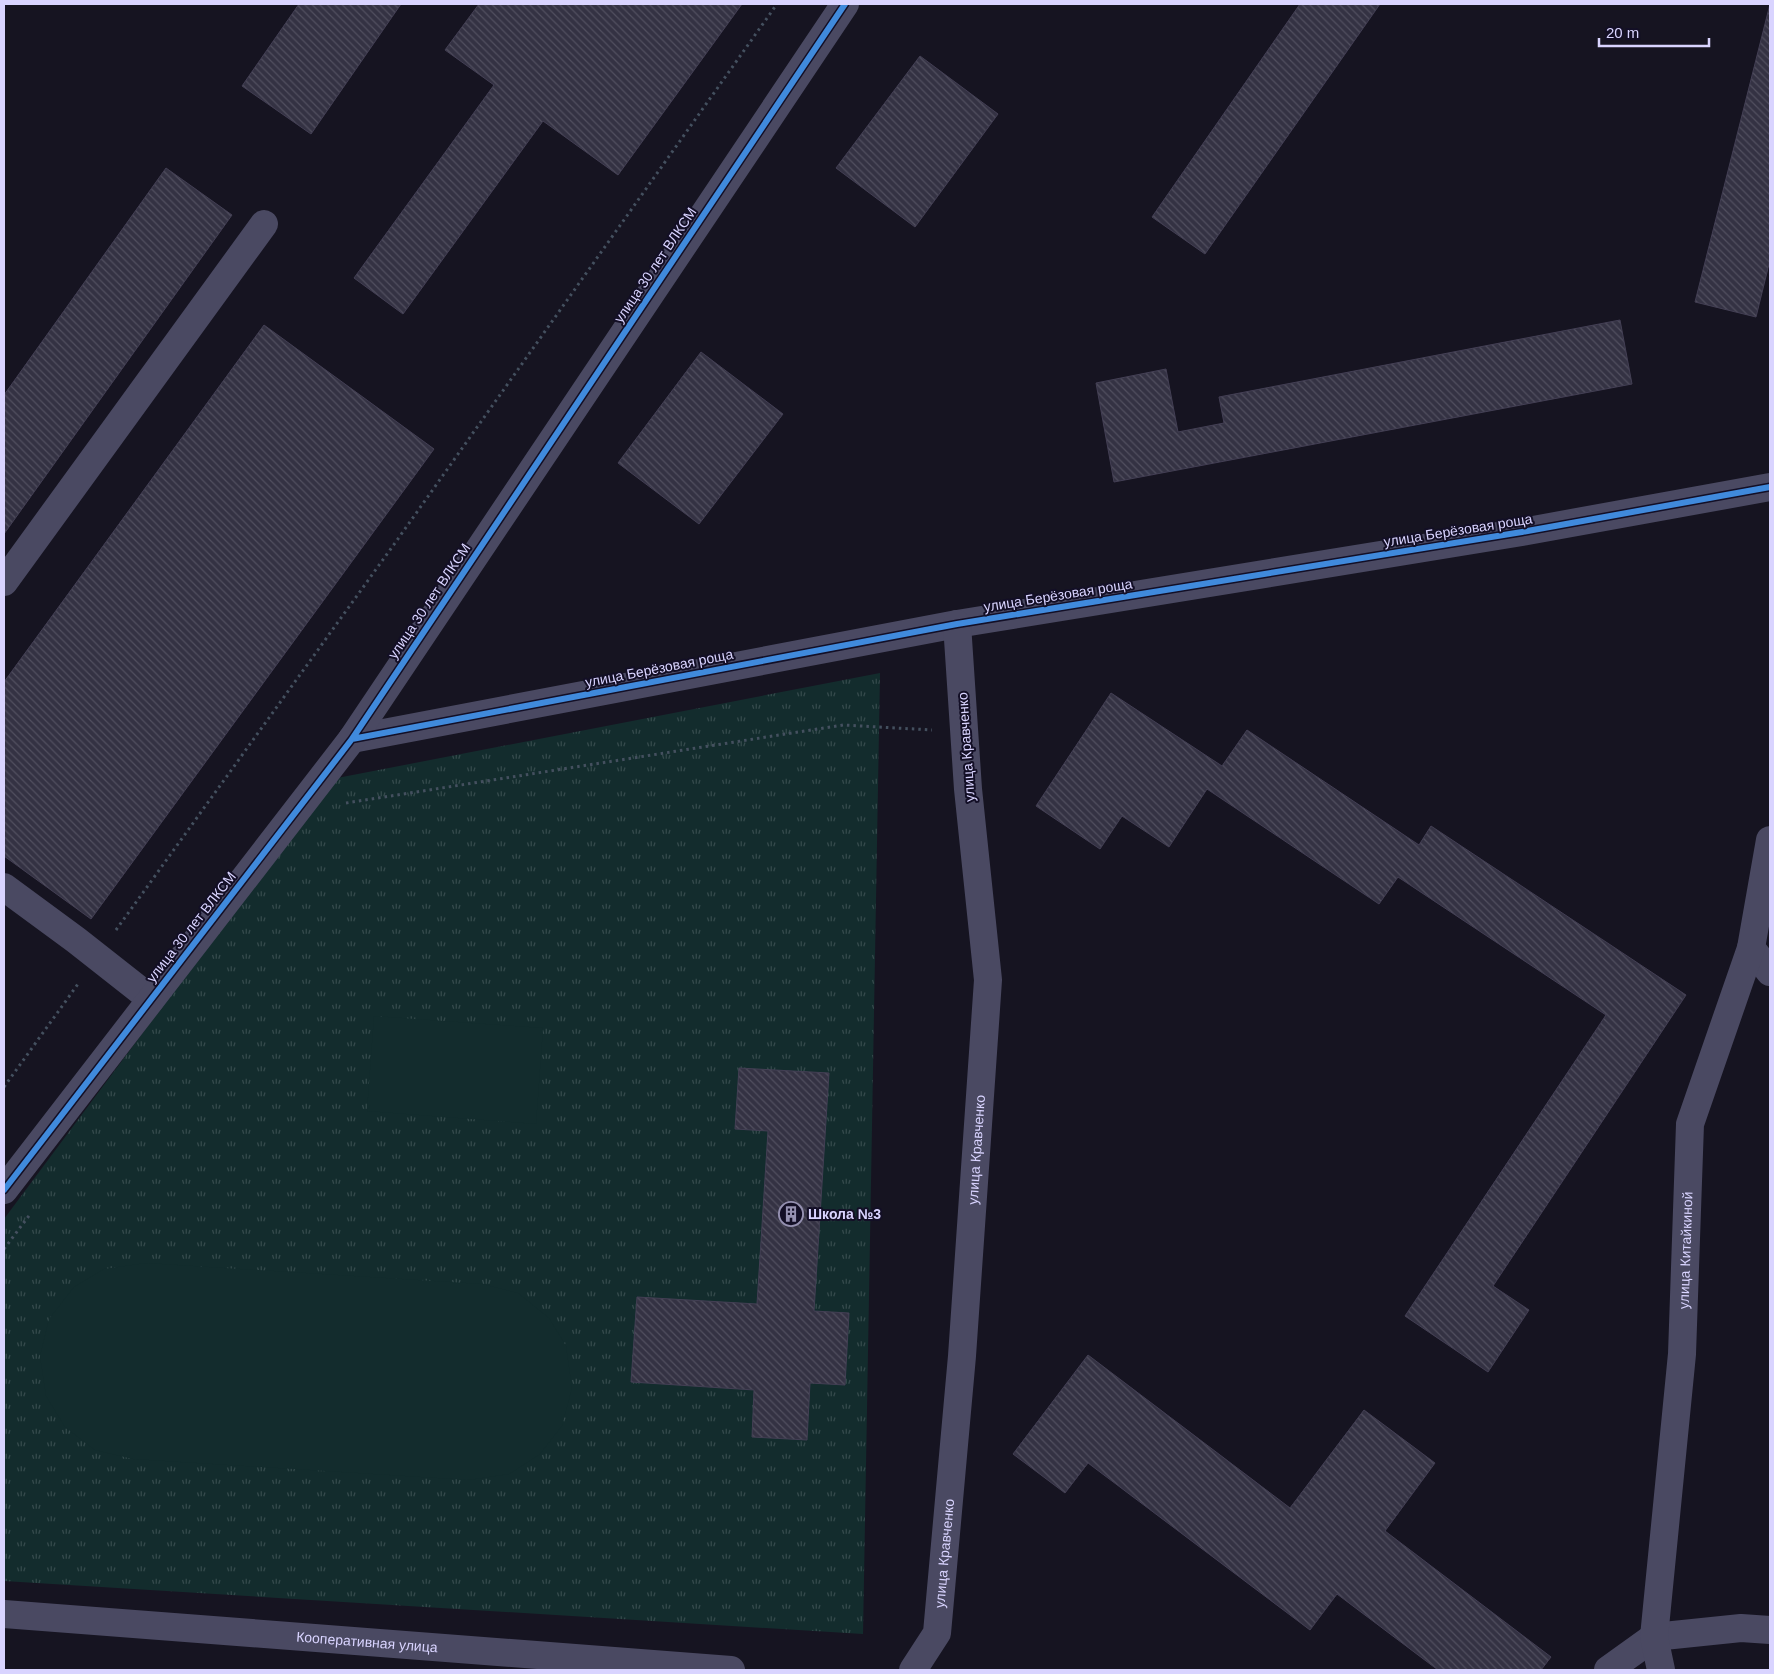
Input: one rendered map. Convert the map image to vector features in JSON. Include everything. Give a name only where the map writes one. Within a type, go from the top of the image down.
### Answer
[{"type":"street","name":"улица 30 лет ВЛКСМ","points":[[4,1190],[352,739],[845,4]]},
{"type":"street","points":[[4,582],[264,224]]},
{"type":"street","name":"улица Берёзовая роща","points":[[352,739],[957,624],[1522,532],[1769,487]]},
{"type":"street","name":"улица Кравченко","points":[[913,1670],[937,1633],[962,1356],[988,980],[968,789],[957,624]]},
{"type":"street","name":"улица Китайкиной","points":[[1661,1670],[1654,1637],[1682,1354],[1690,1124],[1751,948],[1770,840]]},
{"type":"street","points":[[4,887],[151,999]]},
{"type":"street","points":[[1751,948],[1770,972]]},
{"type":"street","name":"Кооперативная улица","points":[[4,1614],[730,1670]]},
{"type":"street","points":[[1608,1670],[1654,1637],[1740,1628],[1770,1630]]},
{"type":"path","points":[[4,1087],[395,543],[777,4]]},
{"type":"path","points":[[345,803],[843,725],[965,731]]},
{"type":"path","points":[[4,1249],[33,1209]]},
{"type":"green space","points":[[880,673],[863,1634],[4,1581],[4,1219],[332,779]]},
{"type":"green space","points":[[374,1016],[543,1028],[536,1124],[367,1111]]},
{"type":"green space","points":[[146,1263],[482,1284],[518,1293],[549,1318],[566,1346],[572,1388],[562,1426],[539,1455],[509,1474],[469,1480],[133,1459],[95,1450],[65,1427],[46,1396],[40,1356],[49,1319],[74,1287],[104,1269]]},
{"type":"building","points":[[299,4],[401,4],[311,134],[242,86]]},
{"type":"building","points":[[479,4],[742,4],[618,175],[543,121],[403,314],[354,278],[494,85],[445,50]]},
{"type":"building","points":[[1300,4],[1380,4],[1205,254],[1152,217]]},
{"type":"building","points":[[1770,4],[1770,260],[1756,317],[1695,302]]},
{"type":"building","points":[[920,56],[998,114],[915,227],[836,168]]},
{"type":"building","points":[[166,168],[232,215],[4,534],[4,395]]},
{"type":"building","points":[[1620,320],[1632,384],[1114,482],[1096,383],[1166,369],[1178,432],[1224,423],[1219,397]]},
{"type":"building","points":[[264,325],[434,449],[91,919],[4,856],[4,682]]},
{"type":"building","points":[[701,352],[783,414],[699,524],[618,463]]},
{"type":"building","points":[[1111,693],[1222,766],[1247,730],[1419,845],[1431,826],[1686,995],[1493,1286],[1529,1310],[1488,1372],[1405,1316],[1606,1015],[1398,877],[1379,904],[1207,789],[1169,847],[1122,816],[1100,849],[1036,806]]},
{"type":"building","name":"Школа №3","points":[[739,1068],[829,1073],[814,1311],[849,1313],[845,1385],[810,1383],[807,1440],[752,1437],[754,1390],[631,1382],[637,1297],[757,1304],[768,1131],[735,1129]]},
{"type":"building","points":[[1088,1355],[1290,1508],[1364,1410],[1435,1463],[1385,1531],[1551,1657],[1541,1670],[1438,1670],[1337,1594],[1310,1630],[1088,1463],[1065,1493],[1013,1454]]},
{"type":"cycle path","points":[[4,1190],[352,739],[845,4]]},
{"type":"cycle path","points":[[352,739],[957,624],[1522,532],[1770,487]]},
{"type":"place","name":"Школа №3","points":[[791,1214]]}]
